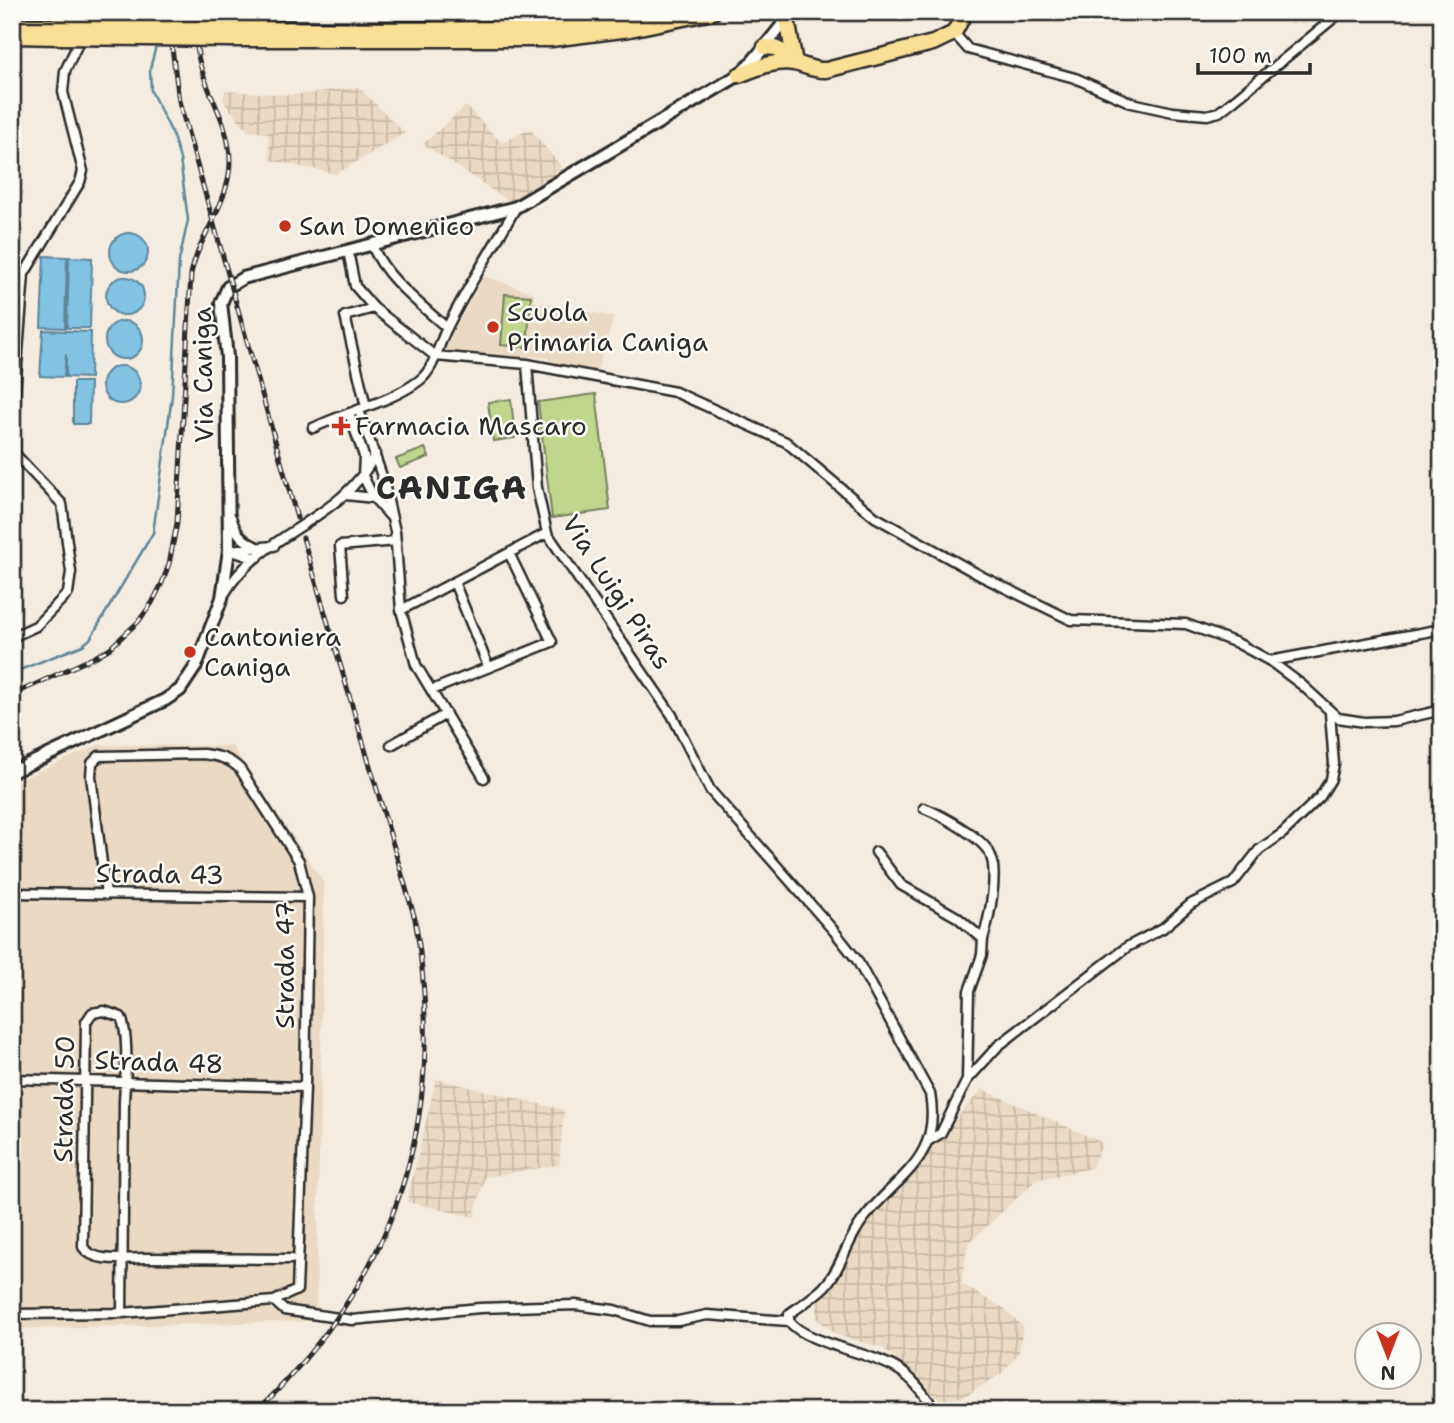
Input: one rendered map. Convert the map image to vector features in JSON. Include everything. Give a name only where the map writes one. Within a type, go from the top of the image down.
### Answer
[{"type":"highway","points":[[424,34],[550,27],[660,12]]},
{"type":"highway","points":[[12,36],[60,32],[424,34],[551,38],[617,31],[712,12]]},
{"type":"highway","points":[[765,47],[775,48],[791,61],[818,71],[826,70],[933,43],[954,33],[965,12]]},
{"type":"highway","points":[[788,18],[791,61]]},
{"type":"highway","points":[[12,26],[60,32]]},
{"type":"highway","points":[[739,75],[768,64],[791,61]]},
{"type":"street","points":[[12,637],[36,626],[68,593],[71,572],[62,504],[14,453],[15,393],[24,274],[80,182],[83,171],[63,92],[65,71],[93,12]]},
{"type":"street","points":[[954,33],[968,49],[1075,78],[1132,103],[1173,112],[1207,115],[1219,112],[1341,12]]},
{"type":"street","name":"Via Caniga","points":[[14,769],[165,700],[180,690],[196,666],[222,598],[229,550],[227,357],[221,303],[231,284],[243,278],[516,207],[739,75],[788,18]]},
{"type":"street","points":[[313,428],[338,416],[363,409],[418,382],[427,373],[447,328],[516,207]]},
{"type":"street","points":[[372,245],[377,260],[413,298],[447,328]]},
{"type":"street","points":[[348,251],[355,286],[374,308],[435,356],[527,363],[675,392],[771,434],[802,454],[875,517],[983,578],[1071,620],[1186,624],[1237,643],[1270,661],[1302,685],[1338,718],[1384,722],[1442,710]]},
{"type":"street","points":[[374,308],[345,316],[363,409],[392,518],[401,610],[416,665],[484,778]]},
{"type":"street","name":"Via Luigi Piras","points":[[527,363],[537,488],[547,533],[665,705],[710,790],[835,931],[857,960],[930,1094],[933,1128],[928,1141]]},
{"type":"street","points":[[349,413],[364,456],[363,476],[374,498]]},
{"type":"street","points":[[222,598],[233,580],[258,557],[345,495],[363,476],[375,454]]},
{"type":"street","points":[[363,476],[369,475],[384,485]]},
{"type":"street","points":[[345,495],[374,498],[392,518]]},
{"type":"street","points":[[228,508],[236,532],[244,541],[255,546]]},
{"type":"street","points":[[401,610],[547,533]]},
{"type":"street","points":[[344,595],[340,546],[396,541]]},
{"type":"street","points":[[229,550],[274,546]]},
{"type":"street","points":[[229,550],[258,557]]},
{"type":"street","points":[[432,690],[552,642],[509,553]]},
{"type":"street","points":[[454,582],[488,666]]},
{"type":"street","points":[[1270,661],[1442,629]]},
{"type":"street","points":[[936,1411],[917,1385],[900,1370],[794,1328],[789,1321],[789,1314],[824,1287],[863,1219],[919,1158],[928,1141],[941,1133],[967,1080],[998,1046],[1127,947],[1163,928],[1191,904],[1233,883],[1259,850],[1283,833],[1320,797],[1331,779],[1334,764],[1330,713]]},
{"type":"street","points":[[391,745],[446,714]]},
{"type":"street","name":"Strada 47","points":[[106,895],[91,776],[92,762],[99,756],[203,754],[219,755],[232,761],[240,769],[299,861],[308,897],[305,1087],[297,1290],[274,1301]]},
{"type":"street","points":[[924,808],[954,821],[990,852],[993,867],[989,917],[982,939],[982,955],[969,991],[967,1080]]},
{"type":"street","points":[[876,852],[901,885],[957,917],[982,939]]},
{"type":"street","name":"Strada 43","points":[[12,893],[308,897]]},
{"type":"street","name":"Strada 50","points":[[122,1313],[122,1258],[125,1027],[121,1017],[104,1011],[92,1013],[86,1022],[85,1081],[83,1247],[88,1254],[94,1257],[122,1258],[291,1259]]},
{"type":"street","name":"Strada 48","points":[[12,1079],[305,1087]]},
{"type":"street","points":[[12,1314],[122,1313],[274,1301],[284,1310],[352,1320],[480,1308],[576,1305],[614,1310],[650,1321],[678,1321],[707,1315],[789,1321]]},
{"type":"shaded area","points":[[358,87],[405,133],[336,174],[270,160],[268,133],[248,131],[223,101],[225,91],[293,95]]},
{"type":"shaded area","points":[[466,106],[502,143],[530,129],[564,170],[510,202],[423,144]]},
{"type":"shaded area","points":[[484,276],[534,293],[534,301],[614,317],[597,371],[552,366],[548,358],[530,356],[529,360],[441,353]]},
{"type":"shaded area","points":[[98,745],[232,746],[324,883],[316,1321],[12,1329],[12,783]]},
{"type":"shaded area","points":[[436,1079],[564,1110],[559,1165],[485,1177],[474,1217],[407,1202]]},
{"type":"shaded area","points":[[982,1089],[1103,1143],[1091,1168],[1036,1180],[968,1244],[961,1284],[1005,1309],[1023,1327],[1019,1353],[1001,1374],[967,1395],[943,1403],[883,1348],[837,1335],[816,1318],[818,1302],[833,1287],[851,1248],[869,1219]]},
{"type":"green space","points":[[505,294],[531,296],[527,347],[501,345]]},
{"type":"green space","points":[[596,394],[610,510],[552,518],[538,402]]},
{"type":"green space","points":[[511,399],[515,438],[493,441],[488,402]]},
{"type":"green space","points":[[425,448],[429,457],[400,468],[396,459]]},
{"type":"water","points":[[129,233],[142,239],[148,252],[142,265],[129,271],[116,265],[110,252],[116,239]]},
{"type":"water","points":[[44,256],[67,257],[65,328],[41,327]]},
{"type":"water","points":[[69,257],[92,258],[90,328],[67,328]]},
{"type":"water","points":[[125,277],[138,283],[144,296],[138,309],[125,315],[112,309],[106,296],[112,283]]},
{"type":"water","points":[[124,321],[137,327],[143,340],[137,353],[124,359],[111,353],[105,340],[111,327]]},
{"type":"water","points":[[43,330],[91,332],[90,378],[66,377],[66,354],[64,377],[40,376]]},
{"type":"water","points":[[121,366],[134,372],[140,385],[134,398],[121,404],[108,398],[102,385],[108,372]]},
{"type":"water","points":[[73,382],[90,382],[89,424],[73,424]]},
{"type":"waterway","points":[[161,21],[163,12]]},
{"type":"waterway","points":[[12,673],[83,645],[90,639],[153,533],[172,396],[179,261],[188,220],[180,159],[172,133],[151,91],[150,69],[157,42]]},
{"type":"railway","points":[[172,12],[171,40],[179,101],[297,518]]},
{"type":"railway","points":[[12,695],[110,648],[138,622],[152,603],[169,564],[177,523],[191,274],[200,246],[225,193],[230,163],[223,124],[202,71],[198,53],[197,33],[201,12]]},
{"type":"railway","points":[[256,1411],[310,1353],[346,1305],[375,1254],[397,1202],[412,1148],[422,1093],[425,1036],[423,978],[415,919],[303,538]]},
{"type":"place","name":"San Domenico","points":[[285,226]]},
{"type":"place","name":"Scuola Primaria Caniga","points":[[493,327]]},
{"type":"place","name":"Farmacia Mascaro","points":[[341,426]]},
{"type":"place","name":"Cantoniera Caniga","points":[[190,652]]},
{"type":"district","name":"CANIGA","points":[[452,487]]}]
